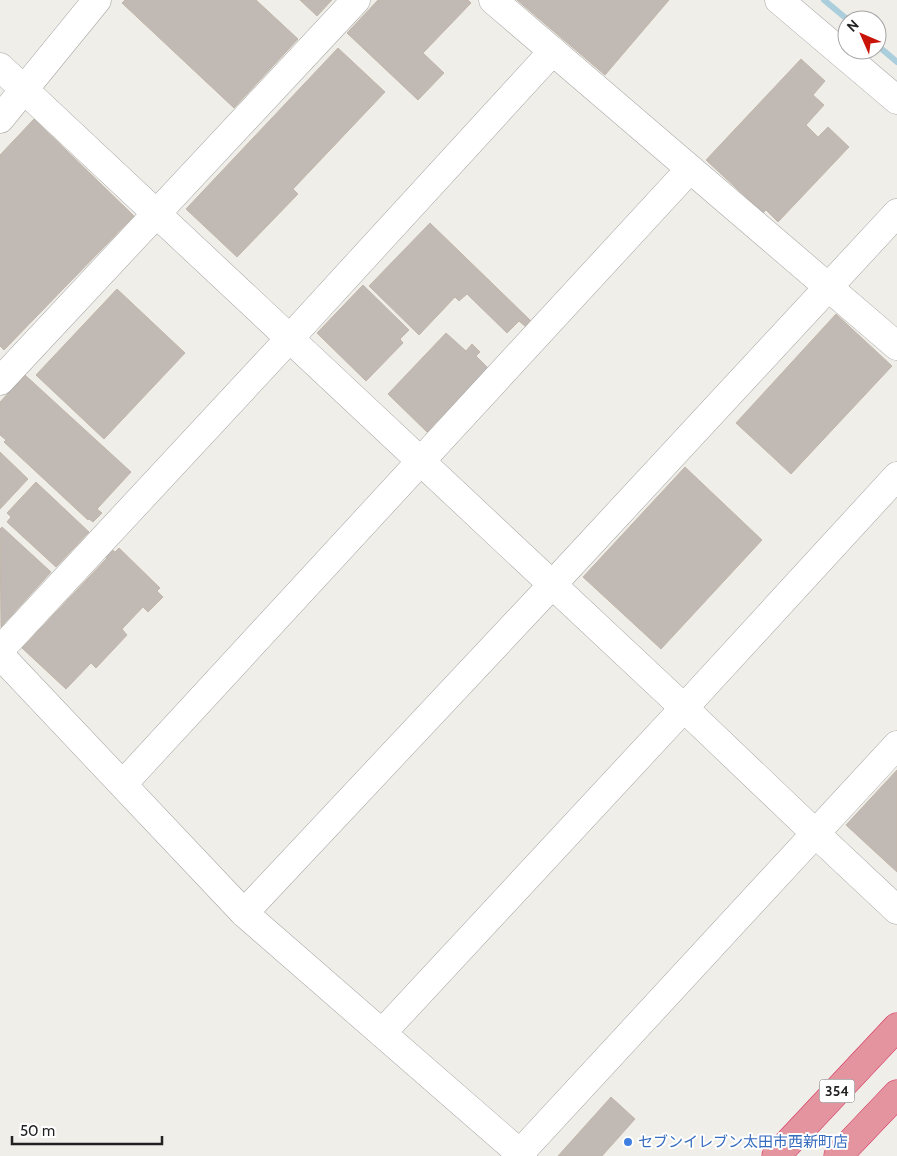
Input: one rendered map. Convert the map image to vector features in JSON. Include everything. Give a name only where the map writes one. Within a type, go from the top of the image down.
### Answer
[{"type":"highway","name":"354","points":[[776,1156],[897,1027]]},
{"type":"highway","points":[[838,1156],[897,1094]]},
{"type":"street","points":[[0,119],[97,0]]},
{"type":"street","points":[[0,381],[356,0]]},
{"type":"street","points":[[493,0],[897,346]]},
{"type":"street","points":[[779,0],[897,100]]},
{"type":"street","points":[[553,51],[290,338],[2,660],[123,784],[244,913],[521,1155],[897,745]]},
{"type":"street","points":[[0,67],[897,910]]},
{"type":"street","points":[[123,784],[690,169]]},
{"type":"street","points":[[244,913],[897,213]]},
{"type":"street","points":[[382,1033],[897,476]]},
{"type":"building","points":[[125,0],[256,0],[298,39],[234,108],[122,3]]},
{"type":"building","points":[[300,0],[332,0],[317,16]]},
{"type":"building","points":[[378,0],[468,0],[471,3],[423,53],[444,73],[418,100],[347,33]]},
{"type":"building","points":[[517,0],[669,0],[605,75]]},
{"type":"building","points":[[338,48],[385,92],[293,189],[298,194],[237,257],[186,209]]},
{"type":"building","points":[[801,59],[825,81],[813,95],[824,105],[806,125],[818,137],[828,127],[849,147],[778,222],[766,210],[763,213],[706,160]]},
{"type":"building","points":[[34,119],[134,216],[4,350],[0,346],[0,155]]},
{"type":"building","points":[[430,223],[531,321],[526,327],[519,321],[507,333],[467,294],[459,301],[455,297],[419,335],[369,286]]},
{"type":"building","points":[[363,285],[409,330],[400,339],[403,343],[366,381],[317,333]]},
{"type":"building","points":[[117,289],[185,353],[104,439],[36,375]]},
{"type":"building","points":[[836,314],[892,366],[791,474],[736,423]]},
{"type":"building","points":[[446,333],[466,351],[472,344],[480,352],[476,356],[488,368],[427,432],[388,394]]},
{"type":"building","points":[[25,375],[131,472],[97,509],[102,513],[93,522],[88,520],[4,442],[6,440],[0,435],[0,402]]},
{"type":"building","points":[[0,452],[28,479],[0,509]]},
{"type":"building","points":[[685,467],[762,540],[661,649],[583,577]]},
{"type":"building","points":[[36,482],[89,532],[56,567],[7,522],[11,517],[7,513]]},
{"type":"building","points":[[2,527],[51,572],[1,627],[0,529]]},
{"type":"building","points":[[110,548],[115,552],[119,548],[160,588],[157,591],[163,597],[148,612],[143,607],[122,629],[127,635],[96,668],[91,663],[66,689],[22,648],[107,558],[104,555]]},
{"type":"building","points":[[897,770],[897,872],[846,825]]},
{"type":"building","points":[[611,1097],[635,1119],[602,1156],[558,1156]]},
{"type":"waterway","points":[[824,0],[837,11]]},
{"type":"waterway","points":[[887,54],[897,62]]},
{"type":"place","name":"セブンイレブン太田市西新町店","points":[[628,1142]]}]
